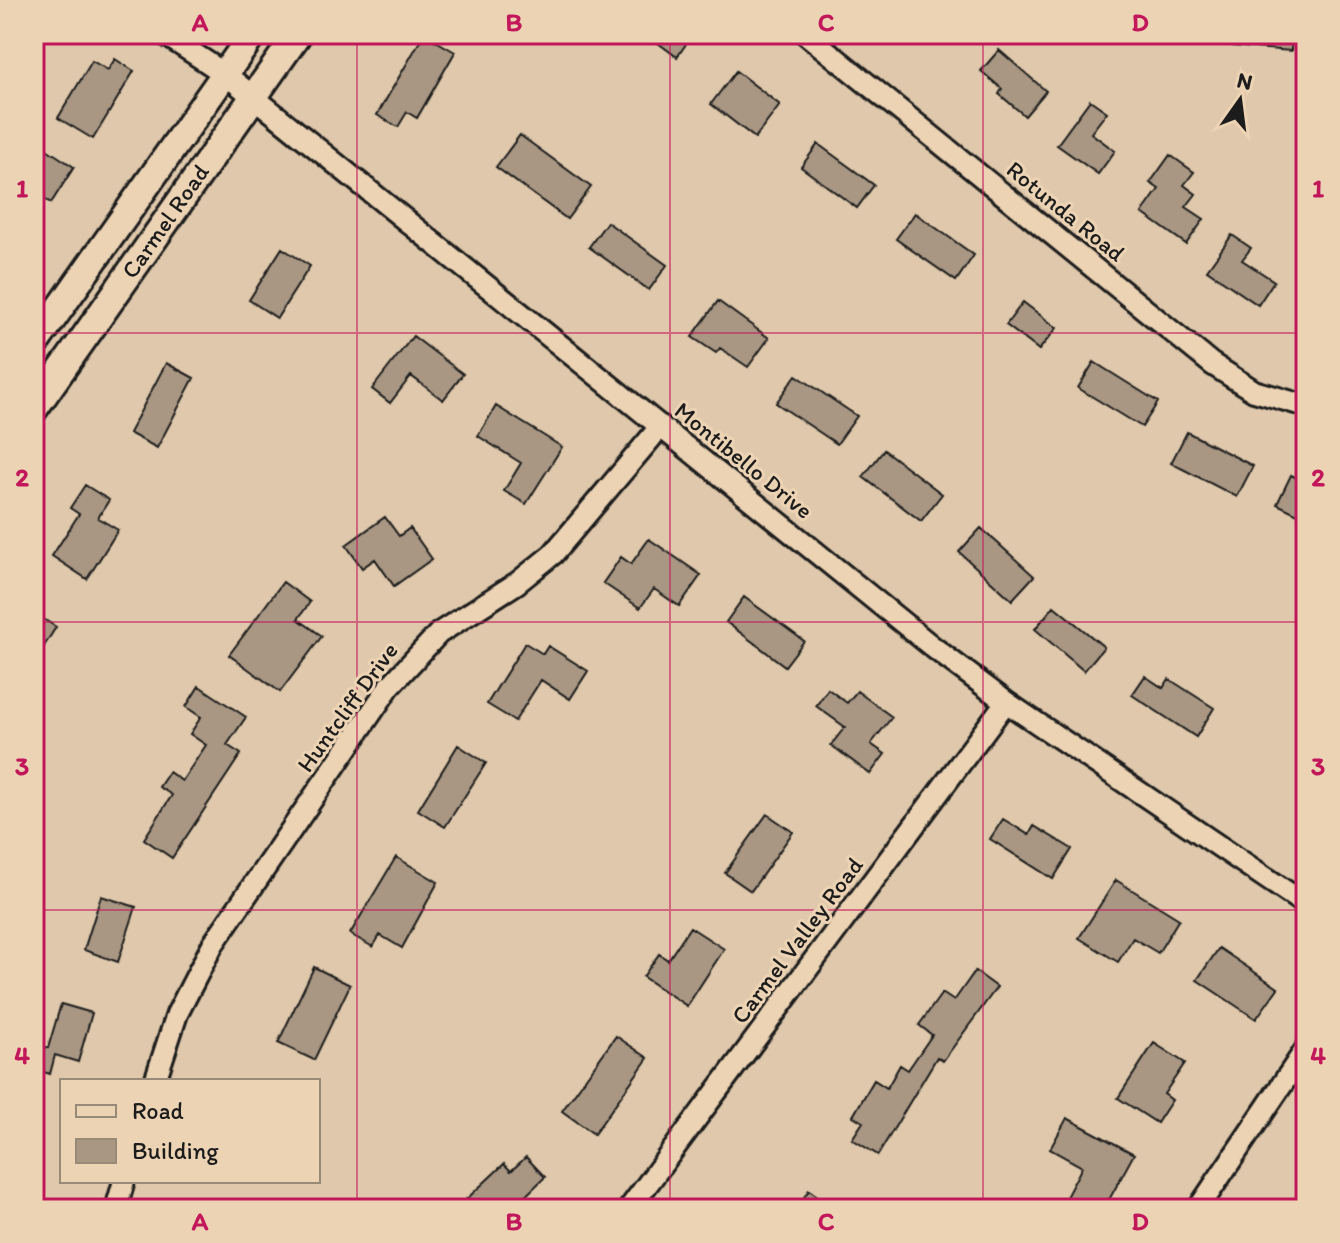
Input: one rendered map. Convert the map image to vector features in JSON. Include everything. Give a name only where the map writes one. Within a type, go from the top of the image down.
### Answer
[{"type":"main road","name":"Carmel Road","points":[[34,345],[253,34]]},
{"type":"main road","name":"Carmel Road","points":[[34,409],[298,34]]},
{"type":"street","name":"Montibello Drive","points":[[164,34],[253,96],[1006,702],[1306,905]]},
{"type":"street","name":"Rotunda Road","points":[[806,34],[1212,364],[1254,391],[1306,406]]},
{"type":"street","name":"Huntcliff Drive","points":[[156,1079],[177,1014],[213,944],[389,687],[439,633],[517,583],[553,554],[661,426]]},
{"type":"street","name":"Carmel Valley Road","points":[[629,1209],[1006,702]]},
{"type":"street","points":[[1198,1209],[1306,1049]]},
{"type":"street","points":[[116,1209],[123,1183]]},
{"type":"building","points":[[424,34],[455,52],[417,118],[407,112],[398,127],[377,115]]},
{"type":"building","points":[[646,34],[693,34],[677,57]]},
{"type":"building","points":[[1234,34],[1292,34],[1291,51],[1233,46]]},
{"type":"building","points":[[999,50],[1046,91],[1025,116],[999,94],[1002,89],[981,71]]},
{"type":"building","points":[[115,59],[134,71],[93,139],[58,118],[92,61],[108,70]]},
{"type":"building","points":[[736,71],[780,105],[755,138],[711,104]]},
{"type":"building","points":[[1090,100],[1107,112],[1091,133],[1115,151],[1098,174],[1057,145]]},
{"type":"building","points":[[520,135],[591,187],[567,219],[496,167]]},
{"type":"building","points":[[818,144],[874,185],[857,208],[801,167]]},
{"type":"building","points":[[45,148],[74,167],[51,203],[34,192],[34,165]]},
{"type":"building","points":[[1170,155],[1194,172],[1184,185],[1196,194],[1186,207],[1204,219],[1186,244],[1142,213],[1159,189],[1150,183]]},
{"type":"building","points":[[915,213],[974,255],[956,281],[896,239]]},
{"type":"building","points":[[607,222],[667,265],[649,290],[589,247]]},
{"type":"building","points":[[1232,235],[1251,248],[1242,260],[1274,281],[1258,305],[1207,270]]},
{"type":"building","points":[[282,248],[310,266],[277,318],[249,300]]},
{"type":"building","points":[[718,301],[769,338],[748,367],[720,348],[716,353],[692,337]]},
{"type":"building","points":[[1023,302],[1057,328],[1039,350],[1006,325]]},
{"type":"building","points":[[413,336],[463,374],[443,400],[411,376],[390,403],[372,389]]},
{"type":"building","points":[[1094,362],[1158,402],[1142,427],[1078,388]]},
{"type":"building","points":[[166,363],[194,378],[157,448],[129,433]]},
{"type":"building","points":[[796,375],[857,416],[837,444],[776,403]]},
{"type":"building","points":[[496,406],[562,447],[526,504],[504,491],[521,463],[478,436]]},
{"type":"building","points":[[1187,432],[1253,466],[1237,497],[1171,463]]},
{"type":"building","points":[[884,450],[942,494],[921,521],[863,477]]},
{"type":"building","points":[[1291,475],[1306,482],[1306,518],[1277,504]]},
{"type":"building","points":[[85,485],[109,500],[98,518],[118,530],[87,579],[52,556],[79,514],[70,508]]},
{"type":"building","points":[[385,517],[399,536],[410,528],[432,559],[394,586],[375,559],[362,568],[346,545]]},
{"type":"building","points":[[981,528],[1034,576],[1012,600],[959,552]]},
{"type":"building","points":[[649,539],[701,575],[679,606],[654,589],[640,608],[603,583],[621,557],[631,564]]},
{"type":"building","points":[[283,582],[310,602],[298,619],[322,636],[280,692],[229,655]]},
{"type":"building","points":[[744,597],[804,641],[785,666],[726,622]]},
{"type":"building","points":[[1054,606],[1104,647],[1084,671],[1035,629]]},
{"type":"building","points":[[34,613],[56,627],[34,662]]},
{"type":"building","points":[[525,643],[543,654],[548,646],[588,671],[570,699],[541,680],[515,721],[487,704]]},
{"type":"building","points":[[1145,676],[1163,688],[1169,679],[1214,708],[1196,737],[1132,695]]},
{"type":"building","points":[[199,686],[246,717],[227,745],[241,754],[172,858],[144,839],[172,795],[159,787],[169,772],[182,781],[206,745],[190,734],[201,717],[186,707]]},
{"type":"building","points":[[828,689],[847,703],[857,691],[892,717],[871,744],[885,754],[870,774],[831,745],[845,727],[816,706]]},
{"type":"building","points":[[458,745],[486,763],[445,827],[418,810]]},
{"type":"building","points":[[767,814],[793,832],[751,891],[725,873]]},
{"type":"building","points":[[1003,819],[1029,835],[1034,826],[1072,849],[1053,879],[990,839]]},
{"type":"building","points":[[396,857],[438,882],[402,948],[380,935],[373,947],[350,934]]},
{"type":"building","points":[[1116,880],[1179,919],[1158,953],[1133,938],[1118,962],[1079,938]]},
{"type":"building","points":[[101,896],[136,907],[118,962],[84,950]]},
{"type":"building","points":[[690,927],[724,949],[687,1006],[643,977],[659,954],[668,960]]},
{"type":"building","points":[[1219,948],[1278,988],[1256,1019],[1197,980]]},
{"type":"building","points":[[314,967],[350,985],[314,1060],[278,1043]]},
{"type":"building","points":[[975,971],[997,987],[943,1061],[937,1057],[878,1155],[852,1139],[863,1122],[853,1116],[874,1080],[887,1088],[900,1065],[908,1070],[932,1035],[919,1025],[942,993],[954,1001]]},
{"type":"building","points":[[61,1004],[92,1013],[78,1062],[55,1055],[50,1074],[34,1069],[34,1044],[48,1048]]},
{"type":"building","points":[[616,1036],[648,1058],[594,1134],[562,1111]]},
{"type":"building","points":[[1154,1043],[1185,1063],[1164,1094],[1172,1100],[1157,1123],[1118,1098]]},
{"type":"building","points":[[1067,1118],[1134,1154],[1104,1209],[1084,1209],[1065,1199],[1082,1167],[1050,1149]]},
{"type":"building","points":[[526,1157],[545,1177],[512,1209],[456,1209],[504,1164],[511,1171]]},
{"type":"building","points":[[809,1190],[836,1209],[796,1209]]}]
